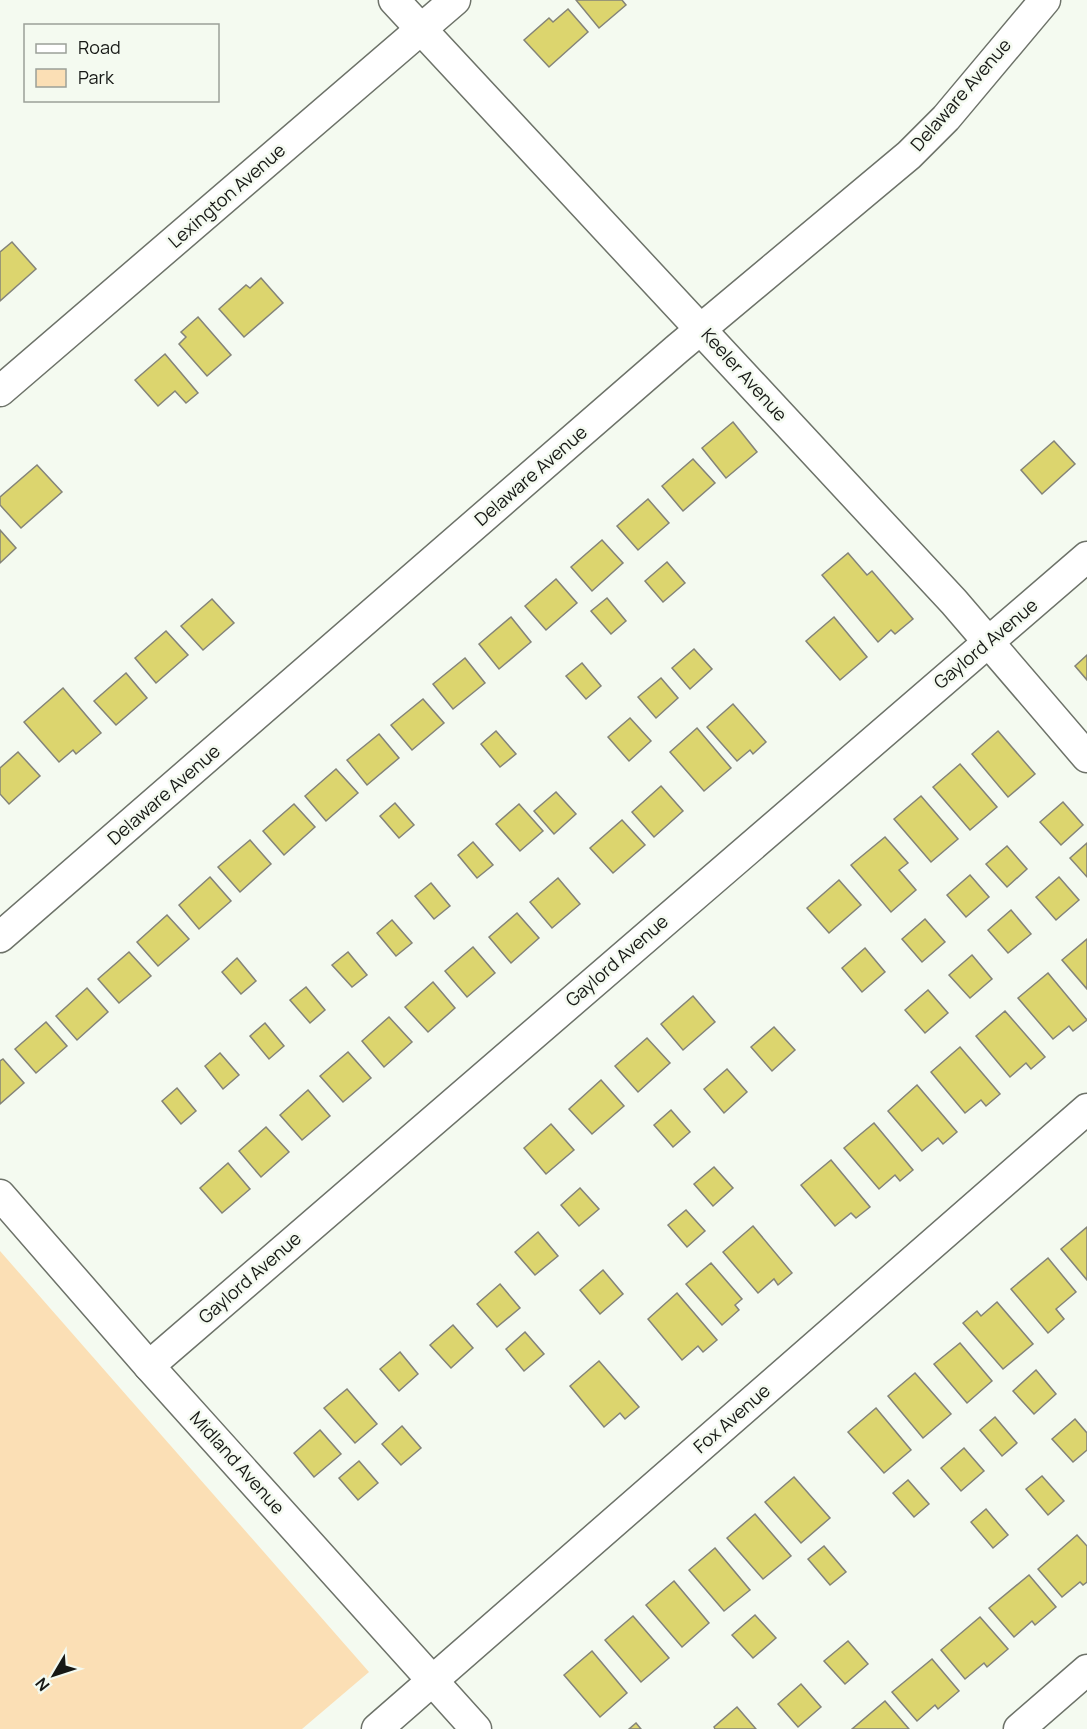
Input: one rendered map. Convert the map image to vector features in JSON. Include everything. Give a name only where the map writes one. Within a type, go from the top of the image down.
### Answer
[{"type":"street","name":"Keeler Avenue","points":[[394,0],[702,328],[954,602],[1087,757]]},
{"type":"street","name":"Lexington Avenue","points":[[0,391],[454,0]]},
{"type":"street","name":"Delaware Avenue","points":[[0,937],[702,328],[909,155],[946,118],[1045,0]]},
{"type":"street","name":"Gaylord Avenue","points":[[149,1366],[1087,557]]},
{"type":"street","name":"Fox Avenue","points":[[377,1729],[1087,1109]]},
{"type":"street","name":"Midland Avenue","points":[[0,1195],[149,1366],[476,1729]]},
{"type":"street","points":[[1019,1729],[1087,1670]]},
{"type":"green space","points":[[0,1251],[369,1672],[302,1729],[0,1729]]},
{"type":"building","points":[[576,0],[622,0],[626,5],[599,28]]},
{"type":"building","points":[[568,9],[588,32],[549,67],[524,40],[549,18],[553,22]]},
{"type":"building","points":[[12,242],[36,269],[0,301],[0,252]]},
{"type":"building","points":[[261,278],[283,303],[244,337],[219,309],[246,285],[250,288]]},
{"type":"building","points":[[198,317],[231,355],[207,376],[179,344],[186,337],[181,332]]},
{"type":"building","points":[[165,354],[198,393],[186,403],[175,391],[158,406],[135,380]]},
{"type":"building","points":[[733,422],[757,452],[726,478],[702,448]]},
{"type":"building","points":[[1054,441],[1075,464],[1042,494],[1021,470]]},
{"type":"building","points":[[693,459],[715,483],[683,511],[662,486]]},
{"type":"building","points":[[37,465],[62,492],[21,528],[0,505],[0,497]]},
{"type":"building","points":[[648,499],[669,523],[638,550],[617,526]]},
{"type":"building","points":[[0,530],[16,548],[0,563]]},
{"type":"building","points":[[602,540],[623,563],[592,591],[571,567]]},
{"type":"building","points":[[848,553],[867,575],[872,571],[913,619],[895,634],[891,630],[878,642],[822,575]]},
{"type":"building","points":[[667,562],[685,583],[663,602],[645,581]]},
{"type":"building","points":[[556,579],[577,603],[546,630],[525,606]]},
{"type":"building","points":[[607,598],[626,621],[611,634],[591,611]]},
{"type":"building","points":[[212,599],[234,623],[203,650],[181,626]]},
{"type":"building","points":[[511,617],[531,642],[499,669],[479,644]]},
{"type":"building","points":[[834,617],[867,657],[840,680],[806,641]]},
{"type":"building","points":[[166,631],[188,655],[156,683],[135,658]]},
{"type":"building","points":[[694,649],[712,669],[690,689],[672,668]]},
{"type":"building","points":[[1087,655],[1087,680],[1075,666]]},
{"type":"building","points":[[465,658],[485,683],[453,709],[433,684]]},
{"type":"building","points":[[582,663],[601,686],[586,699],[566,676]]},
{"type":"building","points":[[126,673],[147,698],[116,725],[94,701]]},
{"type":"building","points":[[661,678],[678,698],[656,718],[638,697]]},
{"type":"building","points":[[63,688],[101,733],[76,754],[73,750],[59,762],[24,722]]},
{"type":"building","points":[[423,699],[444,723],[412,750],[391,725]]},
{"type":"building","points":[[733,704],[766,742],[753,754],[750,750],[737,761],[707,727]]},
{"type":"building","points":[[630,718],[651,741],[629,761],[608,737]]},
{"type":"building","points":[[697,728],[731,768],[704,791],[670,752]]},
{"type":"building","points":[[496,731],[516,754],[500,767],[481,744]]},
{"type":"building","points":[[998,731],[1035,774],[1008,797],[972,754]]},
{"type":"building","points":[[379,734],[399,758],[367,785],[347,760]]},
{"type":"building","points":[[18,752],[40,776],[9,804],[0,794],[0,768]]},
{"type":"building","points":[[960,764],[997,807],[970,830],[933,787]]},
{"type":"building","points":[[336,769],[358,793],[326,821],[305,796]]},
{"type":"building","points":[[661,786],[683,811],[654,837],[632,812]]},
{"type":"building","points":[[556,792],[576,814],[554,834],[534,811]]},
{"type":"building","points":[[921,796],[958,839],[931,862],[894,819]]},
{"type":"building","points":[[1063,802],[1083,825],[1061,845],[1040,822]]},
{"type":"building","points":[[395,803],[414,825],[399,838],[380,816]]},
{"type":"building","points":[[294,804],[315,827],[284,855],[263,831]]},
{"type":"building","points":[[519,804],[543,831],[520,851],[496,824]]},
{"type":"building","points":[[622,820],[645,845],[613,873],[590,848]]},
{"type":"building","points":[[885,837],[908,863],[899,870],[916,890],[891,912],[851,865]]},
{"type":"building","points":[[250,840],[271,864],[240,892],[218,867]]},
{"type":"building","points":[[473,842],[493,865],[477,878],[458,855]]},
{"type":"building","points":[[1087,843],[1087,877],[1070,858]]},
{"type":"building","points":[[1007,846],[1027,869],[1007,887],[986,864]]},
{"type":"building","points":[[970,875],[989,897],[966,917],[947,895]]},
{"type":"building","points":[[210,877],[231,901],[199,929],[179,905]]},
{"type":"building","points":[[1059,877],[1079,900],[1056,920],[1036,897]]},
{"type":"building","points":[[558,878],[580,904],[552,928],[530,902]]},
{"type":"building","points":[[839,880],[861,905],[829,933],[807,908]]},
{"type":"building","points":[[431,883],[450,906],[434,919],[415,896]]},
{"type":"building","points":[[1011,910],[1031,934],[1008,953],[988,930]]},
{"type":"building","points":[[517,913],[539,938],[511,963],[489,937]]},
{"type":"building","points":[[167,915],[189,939],[158,966],[137,942]]},
{"type":"building","points":[[925,919],[945,942],[922,962],[902,939]]},
{"type":"building","points":[[392,920],[412,943],[396,956],[377,933]]},
{"type":"building","points":[[1087,939],[1087,989],[1062,960]]},
{"type":"building","points":[[473,947],[495,973],[467,997],[445,971]]},
{"type":"building","points":[[865,948],[885,972],[862,992],[842,968]]},
{"type":"building","points":[[129,952],[151,976],[119,1003],[98,979]]},
{"type":"building","points":[[348,952],[367,975],[352,987],[332,965]]},
{"type":"building","points":[[972,955],[992,979],[970,998],[949,975]]},
{"type":"building","points":[[237,958],[256,981],[241,994],[222,972]]},
{"type":"building","points":[[1048,973],[1087,1020],[1073,1031],[1069,1026],[1053,1039],[1018,998]]},
{"type":"building","points":[[433,982],[455,1008],[428,1032],[405,1007]]},
{"type":"building","points":[[306,987],[325,1010],[310,1023],[290,1000]]},
{"type":"building","points":[[87,988],[108,1012],[77,1040],[56,1016]]},
{"type":"building","points":[[928,990],[948,1013],[925,1033],[905,1010]]},
{"type":"building","points":[[693,996],[715,1022],[683,1050],[661,1024]]},
{"type":"building","points":[[1005,1011],[1045,1057],[1031,1069],[1026,1063],[1010,1077],[976,1036]]},
{"type":"building","points":[[389,1017],[412,1042],[384,1067],[362,1041]]},
{"type":"building","points":[[46,1022],[67,1046],[36,1073],[15,1049]]},
{"type":"building","points":[[265,1023],[284,1046],[269,1059],[250,1036]]},
{"type":"building","points":[[774,1027],[795,1050],[772,1071],[751,1047]]},
{"type":"building","points":[[647,1038],[670,1063],[638,1092],[615,1066]]},
{"type":"building","points":[[960,1047],[1000,1094],[986,1106],[981,1100],[965,1113],[931,1072]]},
{"type":"building","points":[[348,1052],[371,1078],[343,1102],[320,1076]]},
{"type":"building","points":[[220,1053],[239,1075],[223,1089],[205,1066]]},
{"type":"building","points":[[3,1059],[24,1083],[0,1104],[0,1061]]},
{"type":"building","points":[[727,1069],[747,1092],[724,1113],[704,1089]]},
{"type":"building","points":[[601,1080],[624,1106],[592,1134],[569,1109]]},
{"type":"building","points":[[917,1085],[957,1132],[943,1144],[938,1138],[922,1151],[888,1111]]},
{"type":"building","points":[[177,1088],[196,1111],[181,1124],[162,1101]]},
{"type":"building","points":[[308,1090],[330,1116],[302,1140],[280,1115]]},
{"type":"building","points":[[671,1110],[690,1132],[673,1147],[654,1125]]},
{"type":"building","points":[[874,1123],[913,1170],[900,1181],[895,1175],[879,1189],[844,1148]]},
{"type":"building","points":[[551,1124],[574,1150],[546,1174],[524,1148]]},
{"type":"building","points":[[266,1127],[289,1152],[261,1177],[239,1151]]},
{"type":"building","points":[[831,1160],[870,1207],[856,1218],[851,1213],[835,1226],[801,1185]]},
{"type":"building","points":[[228,1163],[250,1189],[222,1213],[200,1188]]},
{"type":"building","points":[[714,1167],[733,1188],[713,1206],[694,1184]]},
{"type":"building","points":[[580,1188],[599,1209],[579,1226],[561,1205]]},
{"type":"building","points":[[686,1210],[705,1231],[687,1247],[668,1225]]},
{"type":"building","points":[[753,1226],[792,1273],[778,1285],[774,1279],[758,1293],[723,1252]]},
{"type":"building","points":[[1087,1227],[1087,1280],[1061,1249]]},
{"type":"building","points":[[538,1232],[558,1256],[535,1275],[515,1252]]},
{"type":"building","points":[[1048,1258],[1076,1292],[1056,1309],[1064,1319],[1048,1333],[1011,1289]]},
{"type":"building","points":[[711,1263],[742,1299],[735,1305],[739,1310],[722,1325],[686,1284]]},
{"type":"building","points":[[603,1270],[623,1294],[600,1314],[580,1290]]},
{"type":"building","points":[[500,1284],[520,1308],[497,1327],[477,1304]]},
{"type":"building","points":[[677,1293],[717,1340],[703,1352],[698,1346],[682,1360],[648,1319]]},
{"type":"building","points":[[997,1302],[1033,1344],[1003,1369],[963,1323],[977,1311],[981,1316]]},
{"type":"building","points":[[453,1325],[473,1348],[451,1368],[430,1345]]},
{"type":"building","points":[[525,1332],[544,1354],[524,1371],[506,1349]]},
{"type":"building","points":[[960,1343],[992,1381],[967,1403],[934,1364]]},
{"type":"building","points":[[400,1352],[418,1374],[399,1391],[380,1369]]},
{"type":"building","points":[[599,1361],[639,1407],[625,1419],[620,1413],[604,1427],[570,1386]]},
{"type":"building","points":[[1036,1370],[1056,1394],[1034,1414],[1013,1391]]},
{"type":"building","points":[[915,1373],[951,1414],[923,1438],[888,1396]]},
{"type":"building","points":[[347,1389],[377,1424],[355,1443],[324,1408]]},
{"type":"building","points":[[876,1408],[911,1450],[884,1473],[848,1432]]},
{"type":"building","points":[[995,1417],[1017,1443],[1002,1456],[980,1430]]},
{"type":"building","points":[[1075,1419],[1087,1433],[1087,1450],[1073,1462],[1052,1439]]},
{"type":"building","points":[[402,1426],[421,1448],[401,1465],[382,1444]]},
{"type":"building","points":[[320,1430],[341,1454],[314,1477],[294,1453]]},
{"type":"building","points":[[964,1448],[984,1471],[961,1491],[941,1468]]},
{"type":"building","points":[[359,1461],[378,1483],[358,1500],[339,1478]]},
{"type":"building","points":[[1042,1476],[1064,1501],[1048,1515],[1026,1489]]},
{"type":"building","points":[[794,1477],[830,1518],[801,1543],[765,1502]]},
{"type":"building","points":[[908,1480],[929,1504],[914,1517],[893,1493]]},
{"type":"building","points":[[986,1509],[1008,1535],[993,1548],[971,1522]]},
{"type":"building","points":[[755,1514],[791,1556],[763,1579],[727,1538]]},
{"type":"building","points":[[1077,1535],[1087,1546],[1087,1582],[1083,1585],[1080,1582],[1062,1597],[1038,1569]]},
{"type":"building","points":[[824,1546],[846,1572],[830,1585],[808,1559]]},
{"type":"building","points":[[715,1548],[750,1590],[724,1611],[689,1570]]},
{"type":"building","points":[[1029,1575],[1056,1607],[1035,1625],[1032,1621],[1014,1637],[989,1608]]},
{"type":"building","points":[[674,1581],[709,1623],[682,1647],[646,1605]]},
{"type":"building","points":[[755,1615],[776,1638],[753,1658],[732,1635]]},
{"type":"building","points":[[633,1616],[669,1658],[641,1682],[605,1640]]},
{"type":"building","points":[[980,1617],[1008,1649],[987,1667],[984,1663],[965,1679],[941,1650]]},
{"type":"building","points":[[848,1641],[868,1664],[845,1684],[824,1661]]},
{"type":"building","points":[[592,1651],[627,1693],[600,1717],[564,1675]]},
{"type":"building","points":[[932,1659],[959,1691],[938,1709],[935,1705],[917,1721],[892,1692]]},
{"type":"building","points":[[801,1684],[821,1707],[798,1727],[778,1704]]},
{"type":"building","points":[[885,1701],[909,1729],[852,1729]]},
{"type":"building","points":[[737,1707],[756,1729],[715,1729],[714,1727]]},
{"type":"building","points":[[636,1723],[641,1729],[629,1729]]}]
